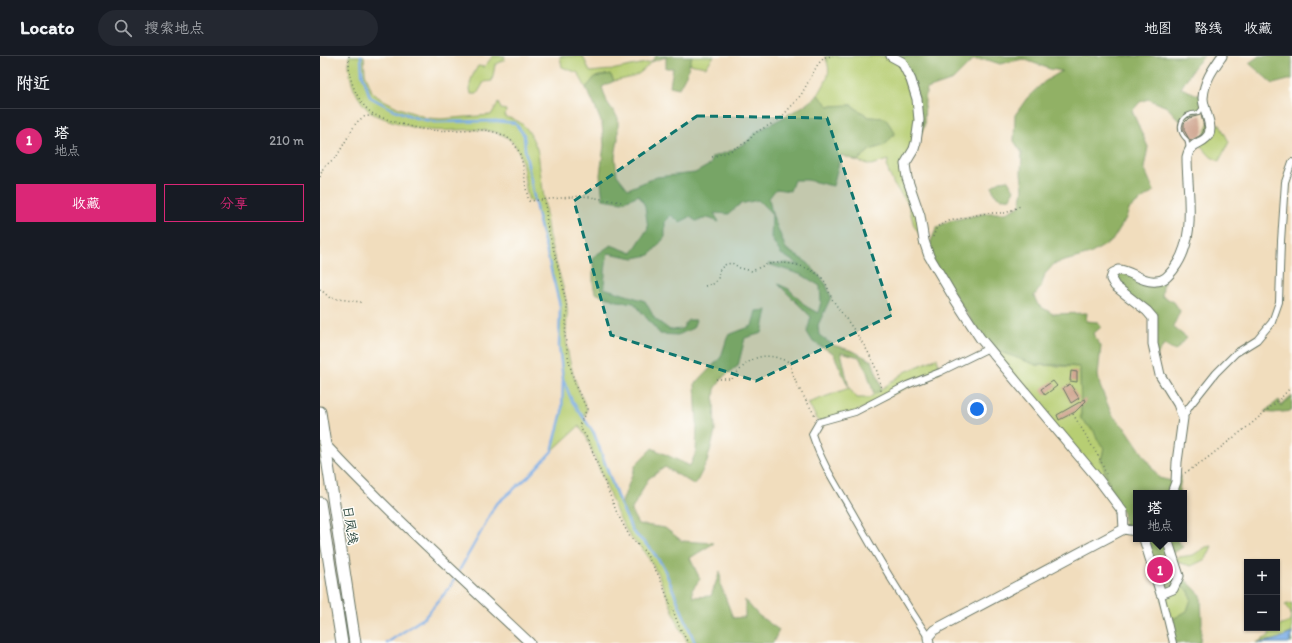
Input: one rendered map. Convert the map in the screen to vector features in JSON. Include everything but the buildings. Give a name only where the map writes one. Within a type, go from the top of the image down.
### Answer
[{"type":"highway","name":"日凤线","points":[[320,412],[322,441],[354,643]]},
{"type":"highway","points":[[320,503],[342,643]]},
{"type":"street","points":[[892,56],[902,62],[911,80],[917,99],[919,120],[916,142],[914,149],[905,164],[907,178],[920,216],[924,241],[937,271],[967,319],[989,348],[1099,480],[1123,512],[1124,529]]},
{"type":"street","points":[[1183,418],[1178,404],[1160,375],[1153,344],[1153,318],[1147,311],[1115,286],[1111,279],[1113,273],[1118,270],[1150,282],[1158,281],[1164,279],[1175,268],[1180,259],[1187,239],[1189,213],[1189,188],[1186,157],[1188,149],[1197,142],[1202,141],[1209,134],[1210,125],[1204,106],[1203,97],[1207,78],[1222,56]]},
{"type":"street","points":[[1173,490],[1176,482],[1183,418],[1189,407],[1216,373],[1236,353],[1257,340],[1272,322],[1279,302],[1285,182],[1292,162]]},
{"type":"street","points":[[989,348],[940,372],[907,385],[855,412],[819,422],[812,434],[818,453],[828,473],[928,640],[934,630],[1124,529],[1133,530]]},
{"type":"street","points":[[322,441],[441,561],[530,643]]},
{"type":"street","points":[[1145,542],[1161,594],[1173,643]]},
{"type":"street","points":[[1161,594],[1173,589],[1178,576],[1168,542]]},
{"type":"lane","points":[[1188,149],[1187,140],[1183,137],[1181,132],[1181,122],[1188,114],[1193,112],[1198,113],[1204,106]]},
{"type":"path","points":[[349,56],[352,85],[365,107],[374,115],[432,131],[482,130],[504,136],[515,145],[521,159],[529,201],[583,196],[622,202]]},
{"type":"path","points":[[712,157],[728,152],[747,142],[755,134],[780,119],[801,95],[818,64],[825,57],[833,56]]},
{"type":"path","points":[[320,177],[322,168],[337,156],[356,123],[363,117],[374,115]]},
{"type":"path","points":[[545,199],[547,225],[552,249],[562,282],[567,308],[566,336],[569,362],[576,387],[587,409],[579,426],[587,438],[617,513],[630,537],[645,552],[659,576],[679,626],[688,643]]},
{"type":"path","points":[[931,241],[937,227],[949,222],[987,213],[1006,212],[1020,206]]},
{"type":"path","points":[[705,286],[713,284],[718,279],[719,271],[724,265],[732,263],[740,268],[752,272],[768,264],[787,263],[803,267],[820,276],[826,284],[831,297],[854,330],[872,361],[880,383],[881,399]]},
{"type":"path","points":[[320,289],[330,298],[361,302]]},
{"type":"path","points":[[716,379],[732,379],[742,367],[756,357],[776,357],[789,362],[797,384],[819,422]]},
{"type":"path","points":[[1176,477],[1190,470],[1206,459],[1251,424],[1279,400],[1292,386]]},
{"type":"path","points":[[1073,414],[1101,461],[1106,475]]},
{"type":"highlighted area","points":[[697,116],[827,118],[892,315],[756,381],[611,335],[574,201]]},
{"type":"green space","points":[[349,56],[364,56],[365,73],[372,92],[378,97],[399,108],[427,118],[441,119],[491,115],[498,103],[501,109],[506,110],[505,117],[522,124],[529,132],[538,154],[549,234],[567,307],[567,347],[576,383],[587,409],[584,418],[594,433],[618,499],[633,532],[650,548],[663,566],[695,643],[688,643],[679,626],[659,576],[645,552],[630,537],[617,513],[587,438],[579,426],[552,451],[562,412],[563,379],[559,346],[560,306],[534,200],[529,201],[527,194],[523,165],[519,151],[507,138],[498,133],[487,130],[440,131],[415,128],[375,115],[366,108],[355,91],[350,74]]},
{"type":"green space","points":[[493,56],[505,56],[504,60],[495,65],[492,81],[484,82],[477,94],[471,94],[470,83],[472,76],[478,66],[484,67]]},
{"type":"green space","points":[[560,56],[583,56],[590,72],[611,70],[651,62],[642,71],[634,76],[614,81],[610,74],[595,77],[586,88],[578,73],[562,67]]},
{"type":"green space","points":[[656,56],[692,56],[687,73],[679,88],[670,86],[673,68],[666,68],[666,57],[651,62]]},
{"type":"green space","points":[[692,56],[714,56],[706,67],[689,64]]},
{"type":"green space","points":[[891,56],[902,62],[919,120],[905,165],[924,241],[914,226],[908,203],[894,185],[887,168],[888,160],[871,165],[857,161],[870,150],[885,145],[895,133],[885,118],[869,117],[851,105],[829,106],[818,95],[828,77],[828,68],[825,57]]},
{"type":"green space","points":[[891,56],[1204,56],[1194,67],[1181,88],[1203,97],[1204,106],[1198,113],[1193,113],[1181,122],[1167,107],[1148,99],[1140,102],[1132,111],[1148,147],[1144,168],[1154,191],[1130,208],[1125,220],[1112,241],[1090,254],[1054,264],[1045,274],[1041,287],[1034,296],[1038,305],[1053,314],[1087,313],[1086,321],[1098,322],[1101,327],[1093,334],[1101,346],[1098,375],[1100,386],[1112,415],[1127,430],[1159,478],[1176,482],[1181,475],[1179,490],[1133,490],[1133,530],[1124,529],[1123,512],[1112,497],[1109,482],[1101,461],[1104,448],[1097,439],[1094,431],[1081,419],[1080,367],[1037,365],[989,348],[929,256],[931,241],[937,227],[949,221],[987,213],[1006,213],[1020,206],[1023,189],[1021,173],[1022,153],[1014,141],[1015,115],[1027,98],[1044,82],[1062,71],[1050,69],[1023,59],[1000,64],[988,60],[973,60],[953,80],[927,89],[925,99],[924,127],[916,142],[919,120],[911,80]]},
{"type":"green space","points":[[1259,56],[1292,56],[1292,79],[1273,84],[1249,63]]},
{"type":"green space","points":[[610,74],[614,81],[602,87],[607,102],[618,118],[618,139],[615,157],[617,175],[628,189],[657,177],[695,173],[711,164],[712,157],[728,152],[747,142],[755,133],[805,105],[818,95],[829,106],[851,105],[869,117],[885,118],[895,133],[885,145],[870,150],[857,161],[841,155],[833,186],[807,180],[794,180],[790,191],[776,189],[769,198],[772,214],[758,200],[740,204],[729,214],[714,213],[719,222],[708,218],[696,221],[690,217],[680,222],[671,215],[665,222],[665,237],[650,255],[634,258],[608,253],[604,288],[645,301],[655,319],[670,330],[682,329],[688,320],[696,320],[693,328],[678,335],[660,334],[634,303],[617,301],[595,293],[593,283],[593,257],[611,245],[632,253],[648,228],[645,206],[639,195],[622,202],[603,199],[600,175],[604,145],[602,124],[586,88],[595,77]]},
{"type":"green space","points":[[1209,121],[1220,125],[1229,142],[1219,161],[1211,157],[1197,142],[1202,141]]},
{"type":"green space","points":[[1008,180],[1014,190],[1010,198],[1002,199],[994,194],[992,186],[1000,181]]},
{"type":"green space","points":[[772,214],[786,249],[808,263],[826,284],[831,297],[818,325],[819,335],[833,345],[853,351],[872,361],[881,390],[874,394],[867,372],[859,357],[841,352],[849,388],[833,353],[813,342],[807,332],[811,317],[778,284],[789,289],[807,307],[818,313],[821,302],[820,286],[802,275],[768,264],[787,263],[801,266],[781,254],[771,238]]},
{"type":"green space","points":[[1113,273],[1164,279],[1162,296],[1174,302],[1180,311],[1173,327],[1187,338],[1175,351],[1164,345],[1156,357],[1153,318],[1115,286]]},
{"type":"green space","points":[[767,310],[762,333],[745,338],[738,366],[724,376],[715,389],[715,432],[707,462],[695,485],[665,467],[648,479],[631,511],[638,524],[665,528],[682,541],[714,543],[690,558],[700,579],[692,590],[693,597],[711,596],[720,571],[721,586],[733,618],[745,617],[745,600],[758,615],[779,630],[773,643],[695,643],[663,566],[650,548],[633,532],[621,505],[636,464],[652,448],[690,466],[696,452],[697,424],[695,384],[721,357],[728,335],[752,326],[756,311]]},
{"type":"green space","points":[[989,348],[1037,365],[1080,367],[1081,419],[1094,431],[1097,439],[1104,448],[1101,461],[1109,482],[1112,497]]},
{"type":"green space","points":[[937,358],[940,372],[855,412],[819,422],[808,403],[849,388],[857,398],[869,398],[905,372]]},
{"type":"green space","points":[[1292,396],[1292,411],[1273,413],[1264,412],[1279,400],[1281,406]]},
{"type":"green space","points":[[1145,542],[1179,542],[1183,547],[1172,554],[1179,576],[1187,581],[1201,595],[1202,622],[1200,643],[1173,643],[1168,622],[1187,611],[1191,599],[1189,591],[1182,587],[1161,594]]},
{"type":"green space","points":[[1212,546],[1206,559],[1191,566],[1174,561],[1173,558],[1193,555],[1206,547]]},
{"type":"green space","points":[[1182,587],[1189,591],[1191,599],[1187,611],[1168,622],[1162,599],[1173,589]]},
{"type":"green space","points":[[1292,603],[1292,643],[1290,643],[1291,633],[1275,640],[1256,643],[1269,636],[1270,631],[1280,631],[1280,626],[1290,622],[1291,613],[1285,605]]},
{"type":"water","points":[[1292,633],[1290,643],[1257,643],[1275,640]]},
{"type":"waterway","points":[[361,56],[362,73],[370,97],[392,109],[416,118],[436,122],[496,121],[515,123],[524,135],[525,149],[537,213],[560,306],[559,346],[563,379],[572,401],[594,433],[618,499],[633,532],[650,548],[663,566],[695,643]]},
{"type":"waterway","points":[[387,643],[425,617],[450,587],[495,505],[529,476],[552,451],[562,412],[563,380]]},
{"type":"place","name":"塔","points":[[1160,570]]}]
